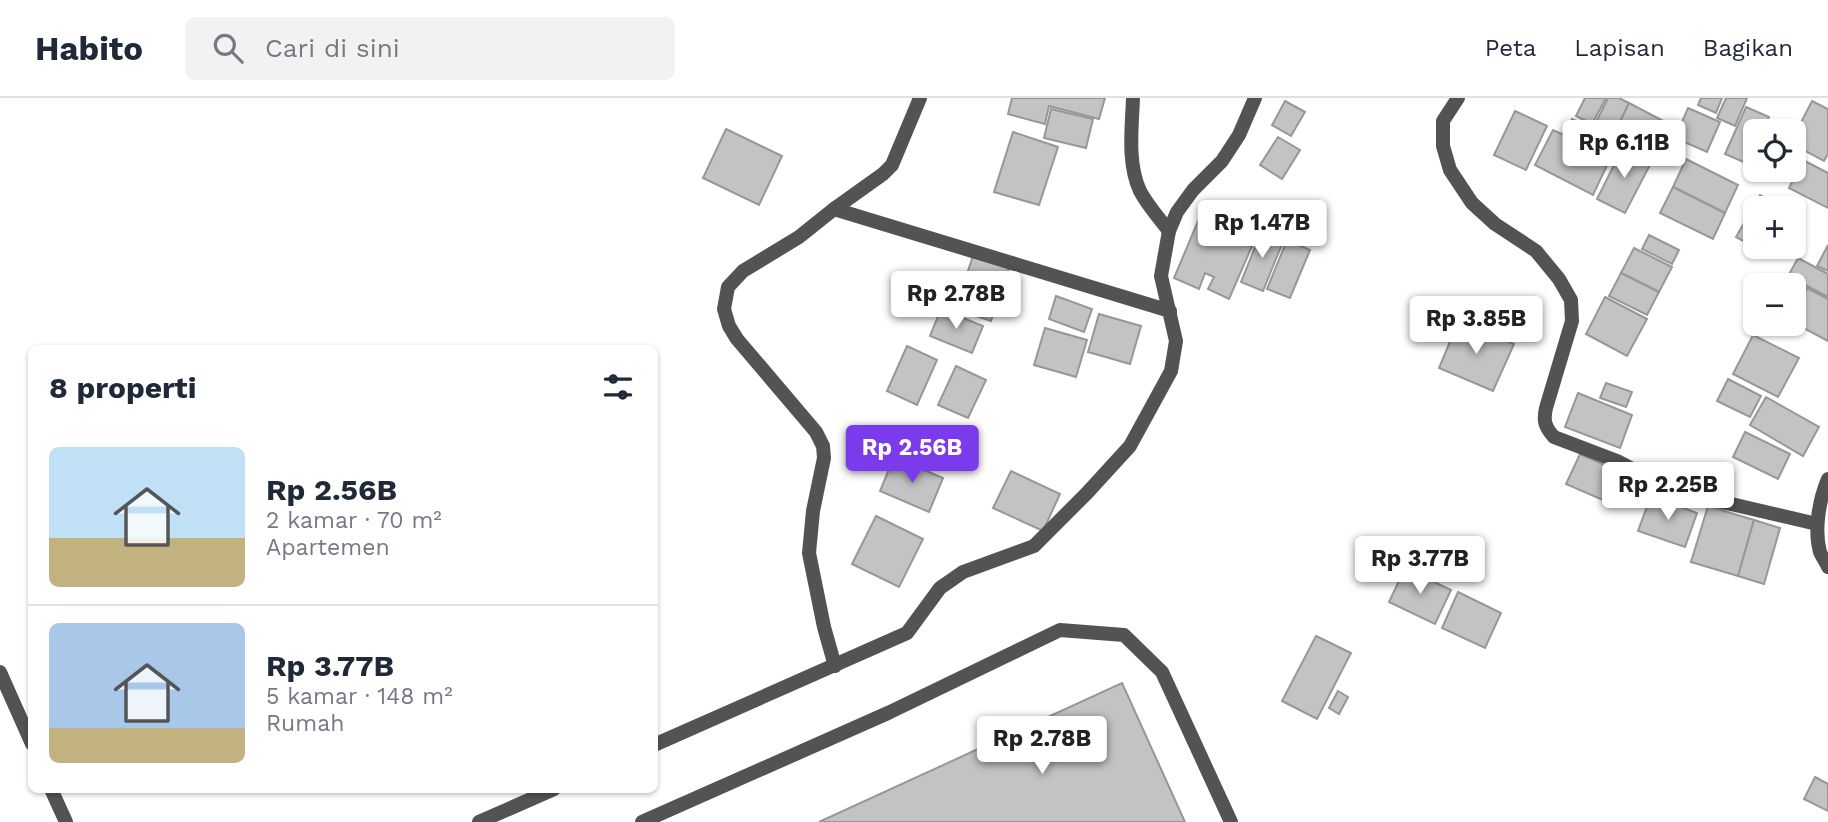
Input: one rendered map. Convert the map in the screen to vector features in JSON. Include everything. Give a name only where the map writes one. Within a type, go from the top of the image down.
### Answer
[{"type":"street","points":[[835,666],[809,553],[813,511],[824,457],[823,446],[816,432],[737,339],[729,326],[724,309],[728,287],[743,271],[799,237],[892,165],[920,98]]},
{"type":"street","points":[[1133,98],[1133,166],[1147,203],[1169,231]]},
{"type":"street","points":[[658,743],[907,633],[940,588],[963,572],[1034,546],[1087,494],[1130,446],[1171,371],[1176,341],[1161,276],[1169,231],[1177,212],[1193,190],[1222,161],[1239,135],[1255,98]]},
{"type":"street","points":[[1458,98],[1443,121],[1443,146],[1450,170],[1472,203],[1495,224],[1536,251],[1559,279],[1571,300],[1572,321],[1546,408],[1544,420],[1548,430],[1555,438],[1617,461],[1651,479],[1697,496],[1817,524]]},
{"type":"street","points":[[834,209],[1170,311]]},
{"type":"street","points":[[1828,479],[1817,524],[1820,552],[1828,567]]},
{"type":"street","points":[[642,822],[888,713],[1060,630],[1124,635],[1162,672],[1231,822]]},
{"type":"street","points":[[0,672],[28,735]]},
{"type":"street","points":[[53,793],[66,822]]},
{"type":"street","points":[[479,822],[545,793]]},
{"type":"building","points":[[1012,98],[1105,98],[1099,119],[1049,106],[1045,124],[1008,114]]},
{"type":"building","points":[[1585,98],[1606,98],[1592,124],[1576,116]]},
{"type":"building","points":[[1608,98],[1619,98],[1629,103],[1614,134],[1595,124]]},
{"type":"building","points":[[1701,98],[1722,98],[1716,113],[1698,105]]},
{"type":"building","points":[[1726,98],[1747,98],[1735,126],[1717,118]]},
{"type":"building","points":[[1285,101],[1305,112],[1291,136],[1272,125]]},
{"type":"building","points":[[1812,101],[1828,109],[1828,154],[1824,161],[1806,151],[1806,119],[1803,119]]},
{"type":"building","points":[[1629,103],[1667,123],[1652,154],[1614,134]]},
{"type":"building","points":[[1746,107],[1769,117],[1743,119],[1743,162],[1725,154]]},
{"type":"building","points":[[1688,108],[1720,122],[1707,152],[1675,138]]},
{"type":"building","points":[[1051,109],[1093,119],[1086,148],[1044,138]]},
{"type":"building","points":[[1515,111],[1547,126],[1526,170],[1494,155]]},
{"type":"building","points":[[1572,119],[1618,142],[1593,195],[1535,165],[1553,130],[1564,135]]},
{"type":"building","points":[[726,129],[782,156],[759,205],[703,178]]},
{"type":"building","points":[[1013,132],[1058,147],[1039,205],[994,192]]},
{"type":"building","points":[[1278,137],[1300,150],[1282,179],[1260,165]]},
{"type":"building","points":[[1623,147],[1652,161],[1625,213],[1597,199]]},
{"type":"building","points":[[1686,159],[1738,185],[1725,213],[1673,187]]},
{"type":"building","points":[[1806,162],[1828,173],[1828,208],[1806,196],[1789,188],[1792,182],[1806,182]]},
{"type":"building","points":[[1673,187],[1725,213],[1713,239],[1660,213]]},
{"type":"building","points":[[1204,207],[1259,230],[1229,299],[1208,289],[1214,277],[1205,273],[1199,289],[1174,278]]},
{"type":"building","points":[[1743,225],[1743,241],[1736,237]]},
{"type":"building","points":[[1262,230],[1284,239],[1263,291],[1241,282]]},
{"type":"building","points":[[1649,235],[1679,250],[1672,264],[1642,249]]},
{"type":"building","points":[[1287,240],[1310,250],[1290,298],[1267,289]]},
{"type":"building","points":[[1828,245],[1828,271],[1817,266]]},
{"type":"building","points":[[1634,248],[1672,267],[1659,292],[1621,273]]},
{"type":"building","points":[[973,256],[1009,268],[991,321],[955,309]]},
{"type":"building","points":[[1800,259],[1828,274],[1828,297],[1806,285],[1806,273],[1790,273]]},
{"type":"building","points":[[1621,273],[1659,292],[1647,315],[1609,296]]},
{"type":"building","points":[[1806,290],[1828,299],[1828,341],[1806,329]]},
{"type":"building","points":[[1056,296],[1092,309],[1084,332],[1049,319]]},
{"type":"building","points":[[1605,297],[1647,319],[1627,356],[1586,334]]},
{"type":"building","points":[[1501,308],[1523,317],[1514,338],[1492,328]]},
{"type":"building","points":[[941,309],[983,326],[972,353],[930,336]]},
{"type":"building","points":[[1099,314],[1141,326],[1130,364],[1088,352]]},
{"type":"building","points":[[1459,320],[1514,344],[1493,391],[1439,368]]},
{"type":"building","points":[[1045,328],[1087,340],[1076,377],[1034,365]]},
{"type":"building","points":[[1752,336],[1799,358],[1778,397],[1733,374]]},
{"type":"building","points":[[907,346],[937,360],[917,405],[887,391]]},
{"type":"building","points":[[956,366],[986,380],[968,418],[938,405]]},
{"type":"building","points":[[1728,379],[1761,396],[1750,417],[1717,401]]},
{"type":"building","points":[[1606,383],[1632,392],[1626,407],[1600,398]]},
{"type":"building","points":[[1578,393],[1632,415],[1620,448],[1565,427]]},
{"type":"building","points":[[1766,397],[1819,427],[1803,456],[1750,425]]},
{"type":"building","points":[[1745,432],[1790,454],[1778,479],[1733,457]]},
{"type":"building","points":[[1580,454],[1625,474],[1612,504],[1566,484]]},
{"type":"building","points":[[894,457],[943,478],[929,512],[880,491]]},
{"type":"building","points":[[1011,471],[1060,494],[1043,531],[993,508]]},
{"type":"building","points":[[1651,496],[1697,513],[1685,547],[1638,531]]},
{"type":"building","points":[[1708,506],[1754,520],[1738,576],[1691,562]]},
{"type":"building","points":[[876,516],[923,539],[899,587],[852,564]]},
{"type":"building","points":[[1754,520],[1780,528],[1764,584],[1738,576]]},
{"type":"building","points":[[1405,568],[1451,590],[1435,624],[1389,602]]},
{"type":"building","points":[[1458,592],[1501,613],[1485,648],[1442,628]]},
{"type":"building","points":[[1316,636],[1351,653],[1317,719],[1282,701]]},
{"type":"building","points":[[1122,683],[1185,822],[819,822]]},
{"type":"building","points":[[1338,691],[1348,697],[1339,714],[1329,708]]},
{"type":"building","points":[[1815,777],[1828,784],[1828,811],[1804,799]]}]
